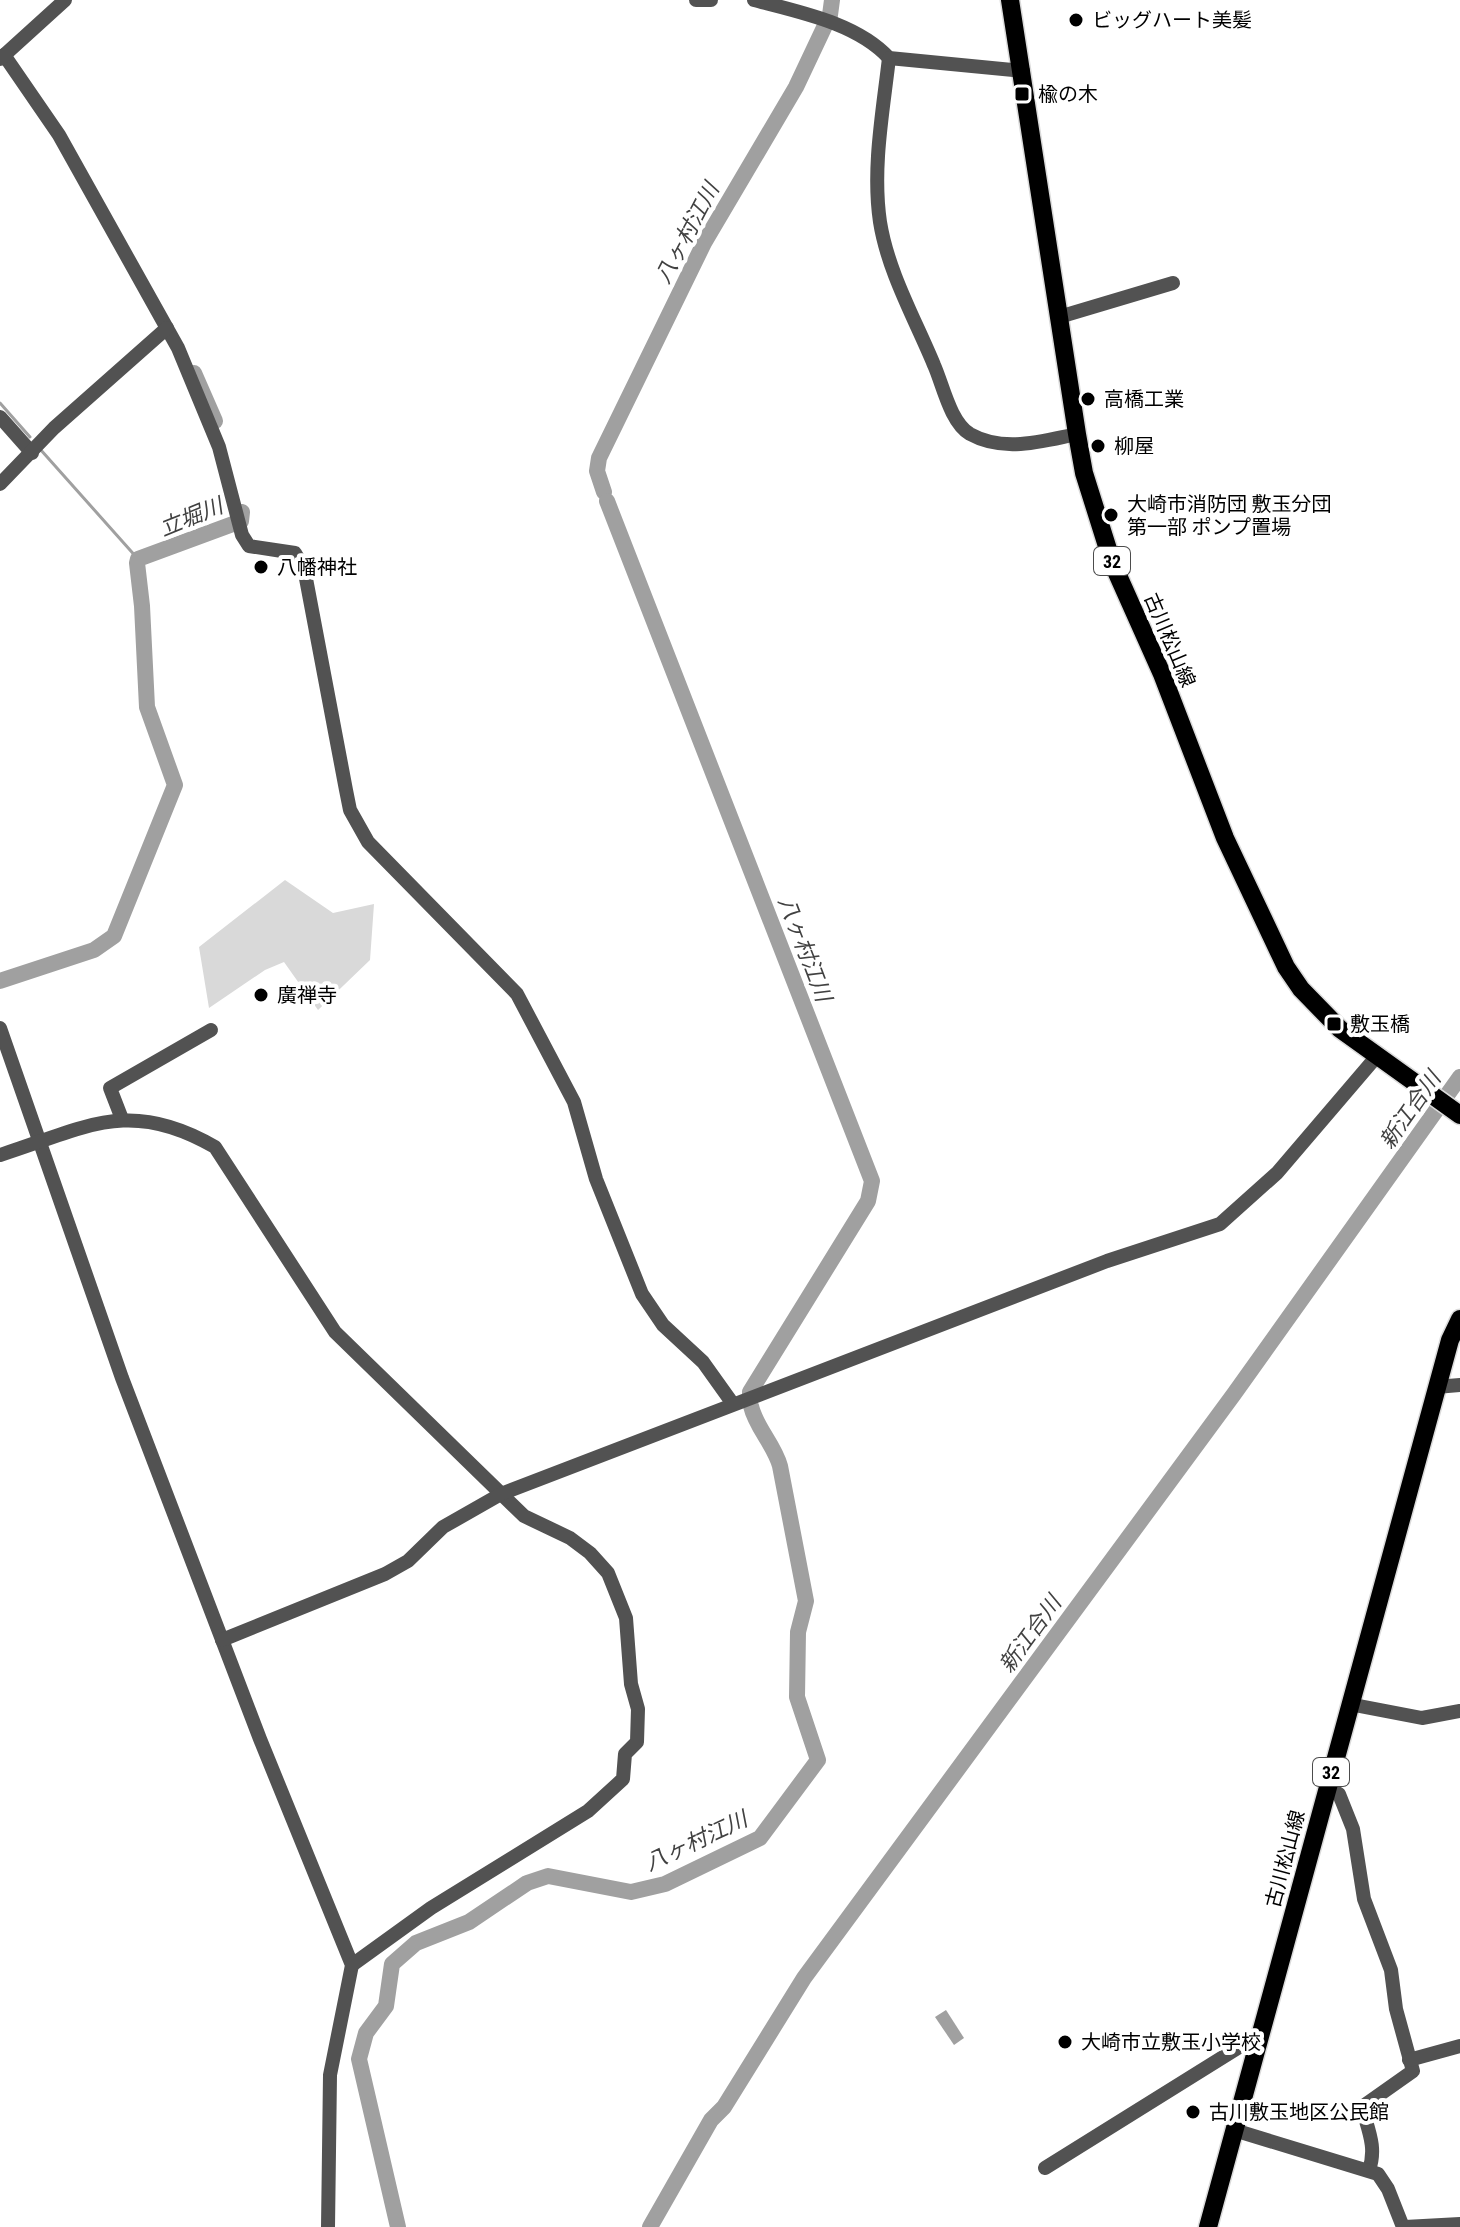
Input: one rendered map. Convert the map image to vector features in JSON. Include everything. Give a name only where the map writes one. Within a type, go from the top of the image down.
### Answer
[{"type":"main road","name":"古川松山線","points":[[1010,0],[1084,473],[1112,562],[1162,674],[1225,838],[1274,945],[1301,989],[1317,1007],[1377,1056]]},
{"type":"main road","name":"32","points":[[1377,1056],[1460,1115]]},
{"type":"main road","name":"古川松山線","points":[[1208,2227],[1436,1387],[1460,1319]]},
{"type":"street","points":[[65,0],[6,54],[59,135],[167,328],[219,447],[249,546],[295,553],[304,568],[350,810],[368,842],[517,994],[531,1015],[574,1102],[596,1179],[642,1294],[663,1325],[703,1362],[733,1404]]},
{"type":"street","points":[[696,0],[711,0]]},
{"type":"street","points":[[754,0],[827,22],[877,45],[889,58],[1023,71]]},
{"type":"street","points":[[889,58],[880,137],[880,221],[893,270],[952,409],[968,433],[1003,446],[1077,434]]},
{"type":"street","points":[[1059,317],[1173,283]]},
{"type":"street","points":[[0,484],[54,428],[167,328]]},
{"type":"street","points":[[0,417],[32,453]]},
{"type":"street","points":[[0,1028],[122,1378],[222,1640],[352,1965],[330,2075],[328,2227]]},
{"type":"street","points":[[122,1119],[110,1088],[211,1030]]},
{"type":"street","points":[[222,1640],[385,1574],[408,1561],[443,1527],[501,1494],[1107,1261],[1220,1224],[1277,1173],[1377,1056]]},
{"type":"street","points":[[0,1155],[103,1121],[122,1119],[148,1122],[201,1139],[215,1147],[335,1332],[524,1516],[590,1553],[608,1573],[626,1618],[631,1684],[638,1709],[637,1742],[625,1754],[623,1779],[597,1804],[431,1908],[352,1965]]},
{"type":"street","points":[[1436,1387],[1460,1385]]},
{"type":"street","points":[[1349,1704],[1422,1718],[1460,1711]]},
{"type":"street","points":[[1327,1787],[1339,1794],[1353,1829],[1364,1899],[1391,1970],[1413,2071],[1362,2107],[1374,2156],[1369,2170]]},
{"type":"street","points":[[1045,2168],[1260,2034]]},
{"type":"street","points":[[1409,2060],[1460,2046]]},
{"type":"street","points":[[1234,2130],[1369,2170],[1383,2177],[1404,2227],[1460,2224]]},
{"type":"shaded area","points":[[285,880],[333,913],[374,904],[370,960],[318,1010],[284,962],[265,970],[209,1008],[199,947]]},
{"type":"shaded area","points":[[946,2010],[964,2038],[954,2045],[935,2017]]},
{"type":"waterway","name":"八ヶ村江川","points":[[604,492],[597,471],[599,458],[704,243],[796,87],[830,15],[832,0]]},
{"type":"waterway","name":"立堀川","points":[[194,373],[215,421]]},
{"type":"waterway","points":[[0,403],[30,437]]},
{"type":"waterway","points":[[40,449],[138,559]]},
{"type":"waterway","name":"八ヶ村江川","points":[[607,501],[872,1181],[868,1201],[750,1392],[750,1397]]},
{"type":"waterway","name":"立堀川","points":[[0,981],[94,950],[114,936],[175,785],[147,707],[138,559],[241,521],[242,512]]},
{"type":"waterway","name":"新江合川","points":[[650,2227],[711,2120],[724,2107],[804,1978],[1234,1394],[1460,1077]]},
{"type":"waterway","name":"新江合川","points":[[1456,1083],[1460,1085]]},
{"type":"waterway","name":"八ヶ村江川","points":[[398,2227],[359,2059],[366,2033],[386,2006],[392,1964],[416,1943],[469,1922],[527,1883],[548,1876],[631,1892],[665,1884],[760,1838],[818,1760],[797,1697],[798,1632],[806,1601],[780,1466],[751,1406]]},
{"type":"place","name":"ビッグハート美髪","points":[[1076,20]]},
{"type":"place","name":"楡の木","points":[[1022,94]]},
{"type":"place","name":"高橋工業","points":[[1088,399]]},
{"type":"place","name":"柳屋","points":[[1098,446]]},
{"type":"place","name":"大崎市消防団 敷玉分団 第一部 ポンプ置場","points":[[1111,515]]},
{"type":"place","name":"八幡神社","points":[[261,567]]},
{"type":"place","name":"廣禅寺","points":[[261,995]]},
{"type":"place","name":"敷玉橋","points":[[1334,1024]]},
{"type":"place","name":"大崎市立敷玉小学校","points":[[1065,2042]]},
{"type":"place","name":"古川敷玉地区公民館","points":[[1193,2112]]}]
